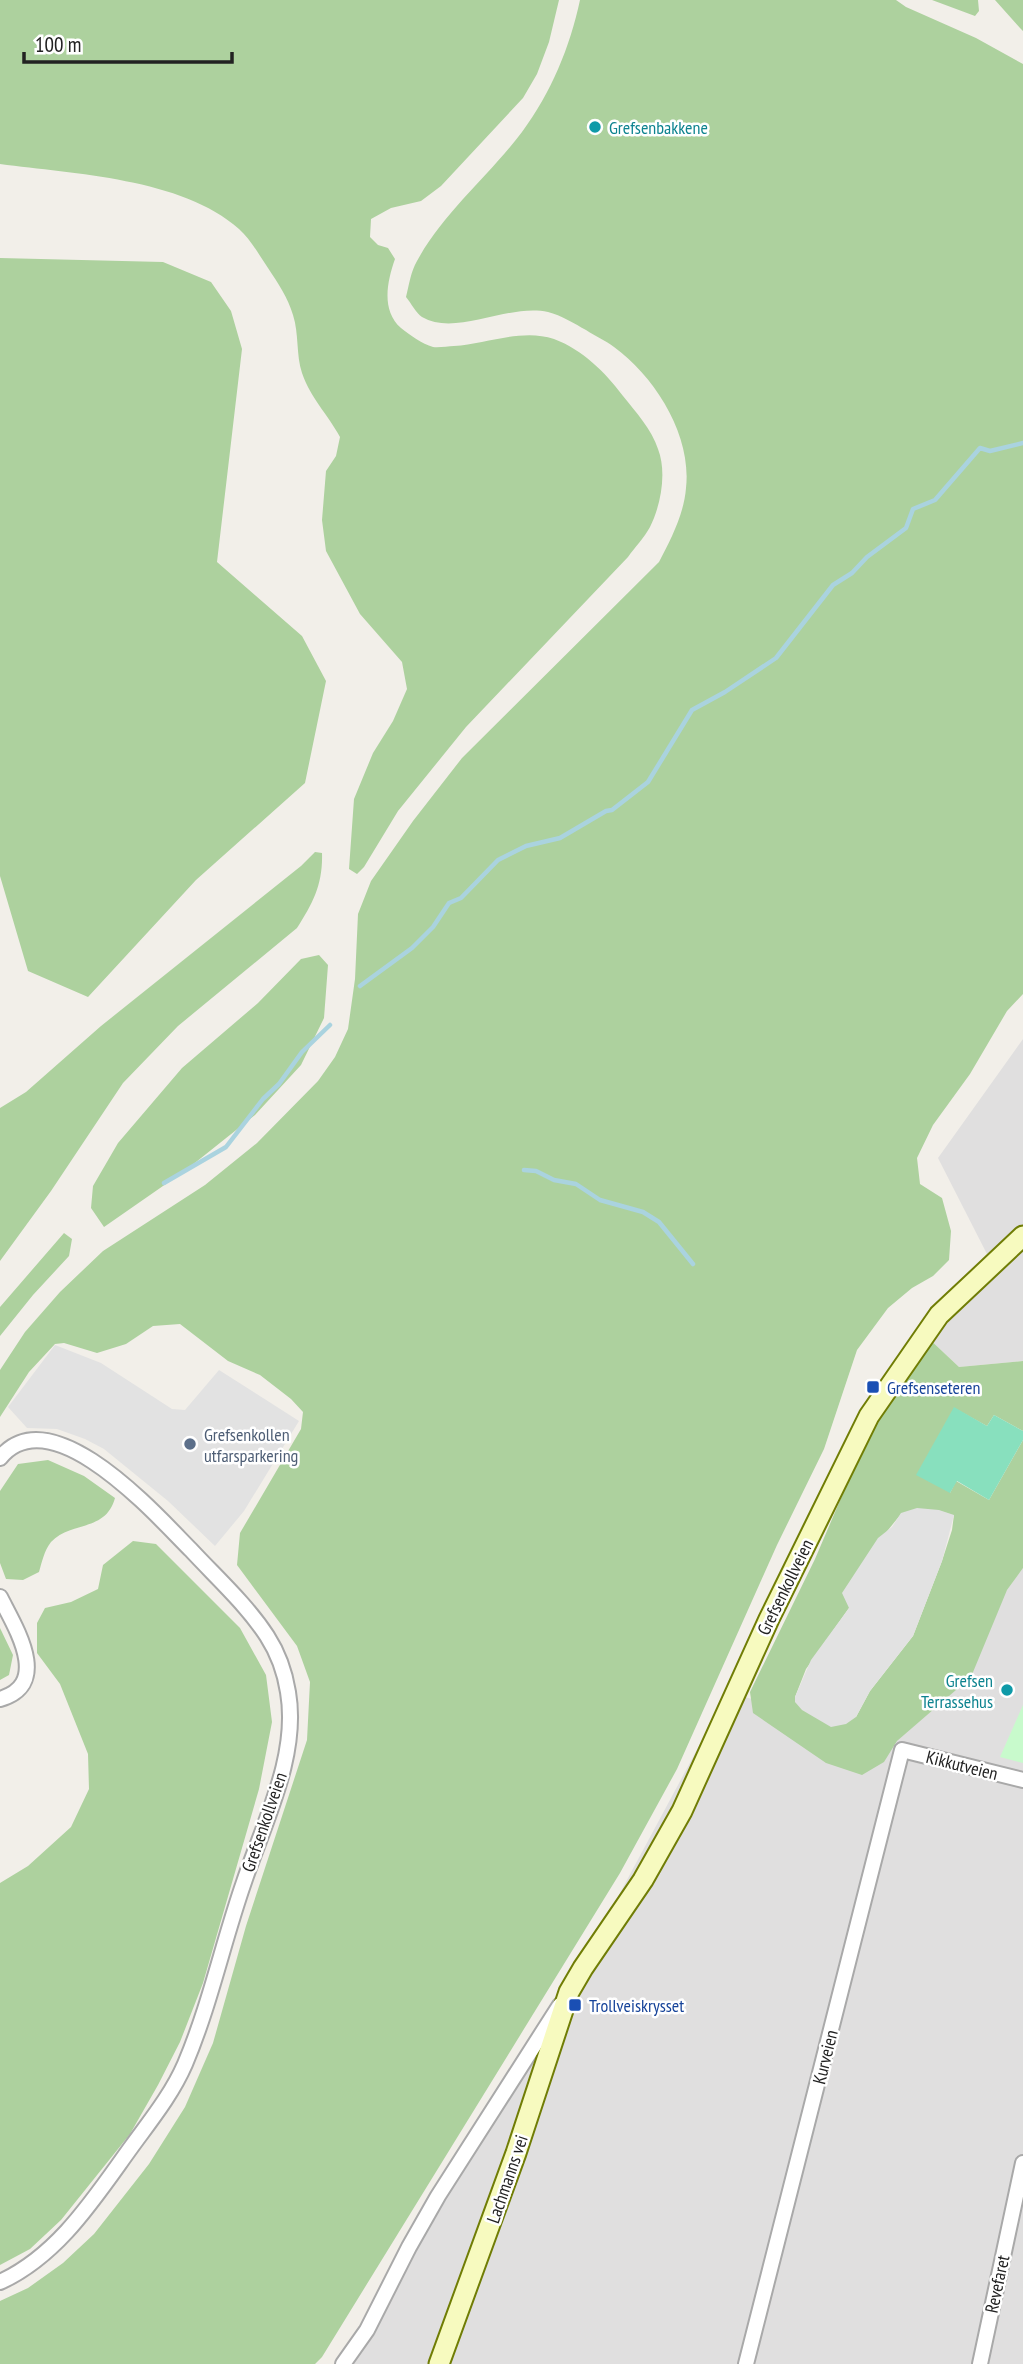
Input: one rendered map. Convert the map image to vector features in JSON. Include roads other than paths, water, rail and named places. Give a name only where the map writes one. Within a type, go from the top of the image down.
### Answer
[{"type":"street","name":"Grefsenkollveien","points":[[569,1992],[643,1880],[682,1811],[769,1619],[864,1425],[939,1315],[1023,1236]]},
{"type":"street","name":"Grefsenkollveien","points":[[0,1458],[13,1447],[28,1442],[55,1444],[88,1458],[135,1494],[229,1590],[263,1630],[284,1673],[290,1705],[288,1738],[281,1777],[184,2066],[163,2104],[81,2216],[42,2255],[18,2273],[0,2282]]},
{"type":"street","points":[[0,1598],[20,1638],[27,1667],[20,1688],[0,1699]]},
{"type":"street","name":"Kikkutveien","points":[[902,1750],[1023,1780]]},
{"type":"street","name":"Kurveien","points":[[747,2364],[902,1750]]},
{"type":"street","name":"Lachmanns vei","points":[[439,2364],[547,2038],[569,1992]]},
{"type":"street","points":[[343,2364],[367,2330],[422,2223],[547,2038]]},
{"type":"street","name":"Revefaret","points":[[979,2364],[1023,2163]]},
{"type":"waterway","points":[[360,986],[412,948],[433,927],[449,903],[461,898],[498,860],[526,846],[560,838],[612,810],[648,782],[692,710],[776,658],[833,585],[852,573],[867,557],[906,528],[913,509],[935,500],[980,448],[990,451],[1023,443]]},
{"type":"waterway","points":[[164,1183],[226,1147],[302,1052],[330,1025]]},
{"type":"waterway","points":[[524,1170],[536,1171],[554,1180],[576,1184],[600,1200],[643,1212],[659,1222],[693,1264]]},
{"type":"place","name":"Grefsenbakkene","points":[[595,127]]},
{"type":"place","name":"Grefsenseteren","points":[[873,1387]]},
{"type":"place","name":"Grefsenkollen utfarsparkering","points":[[190,1444]]},
{"type":"place","name":"Grefsen Terrassehus","points":[[1007,1690]]},
{"type":"place","name":"Trollveiskrysset","points":[[575,2005]]}]
